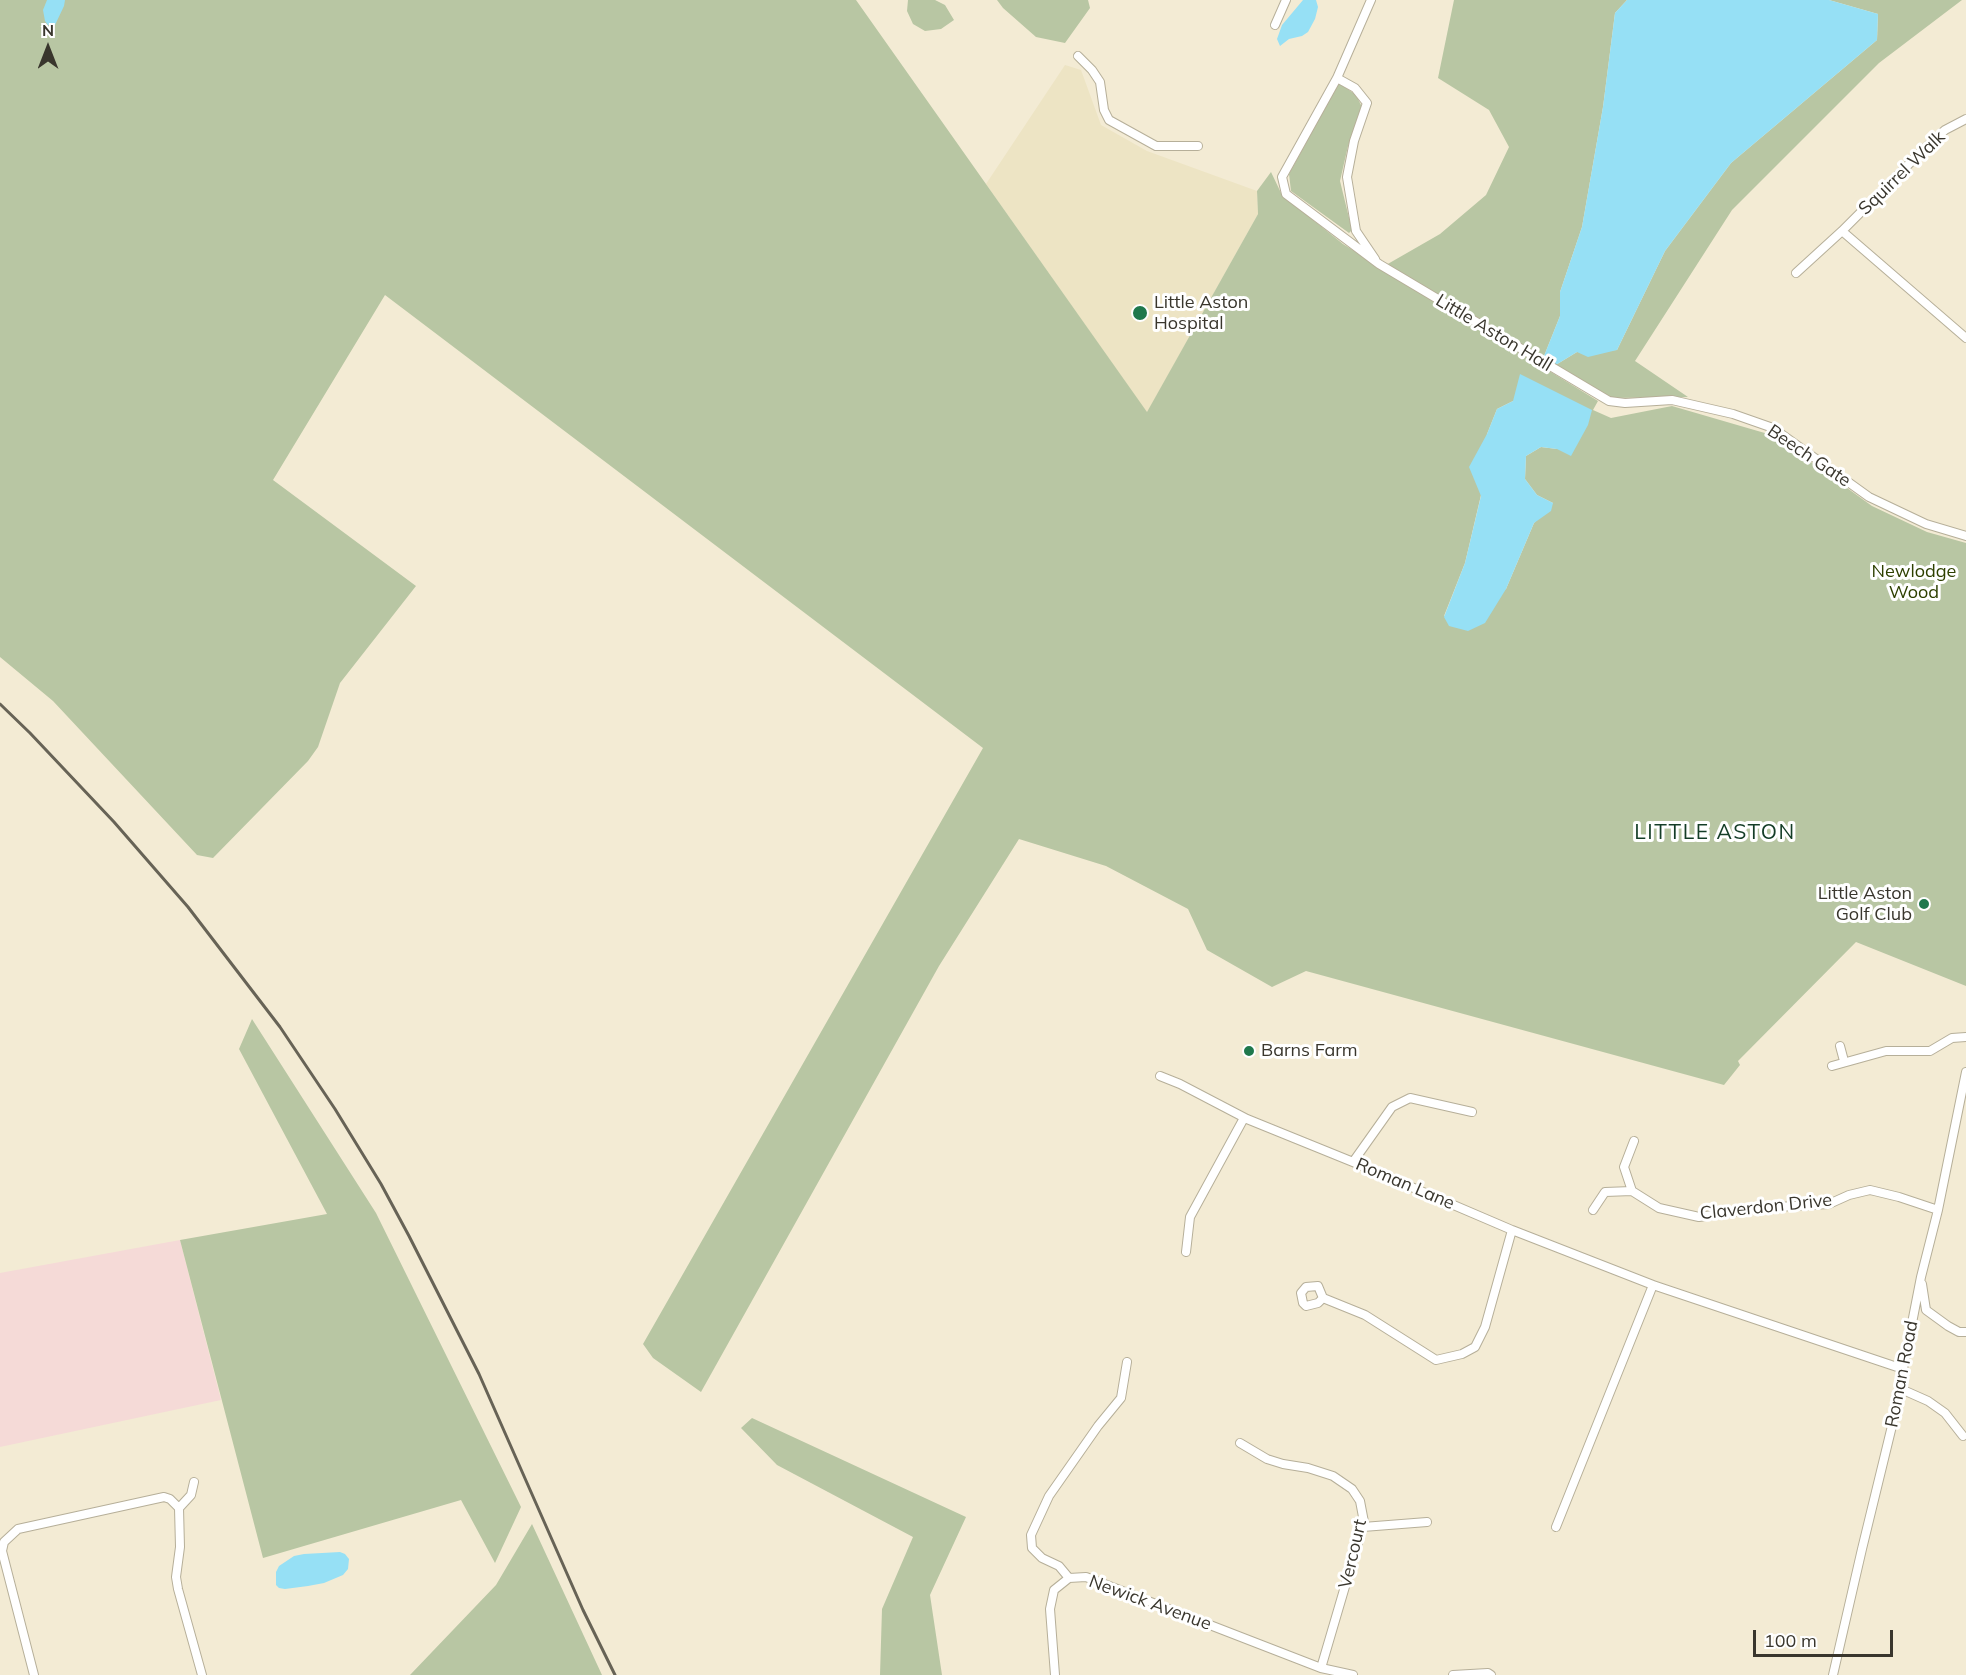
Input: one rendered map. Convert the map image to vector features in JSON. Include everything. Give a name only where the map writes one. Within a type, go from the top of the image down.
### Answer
[{"type":"street","points":[[1275,25],[1286,0]]},
{"type":"street","name":"Little Aston Hall","points":[[1371,0],[1336,78],[1282,177],[1286,194],[1379,264],[1609,401]]},
{"type":"street","points":[[1078,56],[1100,82],[1104,110],[1109,120],[1156,146],[1198,146]]},
{"type":"street","name":"Little Aston Hall","points":[[1336,78],[1355,88],[1366,103],[1354,141],[1347,177],[1356,231],[1379,264]]},
{"type":"street","name":"Squirrel Walk","points":[[1796,273],[1945,130],[1966,119]]},
{"type":"street","name":"Squirrel Walk","points":[[1842,231],[1966,338]]},
{"type":"street","name":"Beech Gate","points":[[1609,401],[1625,403],[1672,400],[1733,414],[1773,428],[1869,497],[1926,524],[1966,536]]},
{"type":"street","points":[[1832,1066],[1886,1051],[1930,1051],[1952,1038],[1966,1036]]},
{"type":"street","points":[[1840,1046],[1844,1061]]},
{"type":"street","name":"Roman Road","points":[[1833,1675],[1901,1389],[1903,1369],[1966,1072]]},
{"type":"street","name":"Roman Lane","points":[[1160,1076],[1244,1118],[1512,1230],[1653,1285],[1903,1369]]},
{"type":"street","points":[[1353,1162],[1392,1107],[1410,1098],[1472,1113]]},
{"type":"street","points":[[1186,1252],[1190,1217],[1244,1118]]},
{"type":"street","points":[[1593,1210],[1605,1192],[1632,1191],[1624,1167],[1634,1141]]},
{"type":"street","name":"Claverdon Drive","points":[[1632,1191],[1659,1208],[1699,1217],[1760,1208],[1829,1204],[1849,1195],[1870,1190],[1938,1210]]},
{"type":"street","points":[[1323,1298],[1365,1315],[1436,1360],[1462,1354],[1475,1347],[1485,1327],[1512,1230]]},
{"type":"street","points":[[1922,1277],[1926,1310],[1953,1329],[1966,1332]]},
{"type":"street","points":[[1556,1527],[1653,1285]]},
{"type":"street","name":"Newick Avenue","points":[[1127,1362],[1121,1398],[1098,1426],[1049,1496],[1031,1535],[1032,1548],[1042,1558],[1059,1566],[1069,1578],[1086,1577],[1321,1668],[1353,1675]]},
{"type":"street","points":[[1901,1389],[1928,1401],[1945,1413],[1963,1436]]},
{"type":"street","name":"Vercourt","points":[[1240,1443],[1283,1464],[1308,1468],[1333,1476],[1352,1489],[1360,1501],[1363,1527],[1321,1668]]},
{"type":"street","points":[[179,1508],[191,1495],[194,1482]]},
{"type":"street","points":[[34,1675],[1,1551],[4,1542],[18,1529],[164,1497],[170,1499],[179,1508],[180,1546],[176,1577],[202,1675]]},
{"type":"street","points":[[1363,1527],[1427,1522]]},
{"type":"street","points":[[1055,1675],[1050,1609],[1054,1590],[1069,1578]]},
{"type":"street","points":[[1453,1675],[1488,1672],[1491,1675]]},
{"type":"shaded area","name":"Little Aston Hospital","points":[[1065,65],[1081,70],[1101,125],[1147,151],[1257,191],[1258,214],[1147,413],[986,184]]},
{"type":"shaded area","points":[[180,1240],[221,1400],[0,1447],[0,1273]]},
{"type":"green space","name":"Little Aston Golf Club","points":[[0,0],[856,0],[1147,412],[1258,214],[1257,191],[1271,172],[1282,195],[1343,244],[1598,401],[1593,410],[1611,418],[1672,406],[1775,436],[1872,506],[1927,532],[1966,543],[1966,986],[1856,942],[1738,1061],[1740,1065],[1724,1085],[1306,971],[1272,987],[1207,950],[1188,909],[1106,866],[1019,839],[939,966],[701,1392],[653,1358],[643,1344],[983,748],[385,295],[273,480],[416,586],[340,683],[318,747],[308,761],[213,858],[197,855],[53,701],[0,657]],"holes":[[[1513,401],[1557,449],[1541,447],[1526,456],[1525,479],[1537,495],[1553,503],[1534,523],[1506,589],[1444,616],[1465,563],[1481,495],[1487,434],[1497,409]]]},
{"type":"green space","points":[[908,0],[935,0],[945,5],[954,20],[941,29],[925,31],[913,24],[907,11]]},
{"type":"green space","points":[[997,0],[1088,0],[1090,8],[1065,43],[1036,37]]},
{"type":"green space","points":[[1454,0],[1627,0],[1615,13],[1603,107],[1582,227],[1560,292],[1560,316],[1542,361],[1386,265],[1440,234],[1486,195],[1509,147],[1489,110],[1438,78]]},
{"type":"green space","points":[[1829,0],[1962,0],[1879,63],[1732,210],[1635,361],[1688,397],[1611,398],[1554,366],[1577,352],[1617,350],[1665,251],[1731,163],[1877,40],[1878,14]]},
{"type":"green space","points":[[1339,83],[1356,95],[1362,107],[1348,146],[1340,181],[1352,230],[1349,233],[1291,191],[1289,174]]},
{"type":"green space","points":[[252,1019],[376,1213],[521,1507],[495,1563],[461,1500],[263,1558],[180,1240],[327,1214],[239,1049]]},
{"type":"green space","points":[[752,1418],[966,1517],[930,1595],[942,1675],[880,1675],[882,1609],[913,1537],[777,1465],[741,1428]]},
{"type":"green space","points":[[532,1524],[602,1675],[410,1675],[496,1585]]},
{"type":"water","points":[[47,0],[65,0],[55,25],[48,25],[45,21],[43,10]]},
{"type":"water","points":[[1303,0],[1316,0],[1318,7],[1315,19],[1308,32],[1289,39],[1280,46],[1277,39],[1282,25]]},
{"type":"water","points":[[1627,0],[1829,0],[1878,14],[1877,40],[1731,163],[1665,251],[1617,350],[1588,357],[1577,352],[1554,366],[1542,361],[1560,316],[1560,292],[1582,227],[1603,107],[1615,13]]},
{"type":"water","points":[[1520,374],[1592,410],[1588,425],[1571,456],[1557,449],[1541,447],[1526,456],[1525,479],[1537,495],[1553,503],[1551,511],[1534,523],[1506,589],[1485,623],[1468,631],[1449,626],[1444,617],[1465,563],[1481,496],[1469,467],[1487,434],[1497,409],[1513,401]]},
{"type":"water","points":[[340,1552],[349,1559],[348,1569],[343,1575],[324,1583],[308,1586],[285,1589],[276,1585],[276,1572],[279,1566],[294,1556]]},
{"type":"railway","points":[[0,704],[114,822],[188,907],[280,1027],[335,1109],[381,1184],[479,1374],[583,1610],[615,1675]]},
{"type":"place","name":"Little Aston Hospital","points":[[1140,313]]},
{"type":"place","name":"Little Aston Golf Club","points":[[1924,904]]},
{"type":"place","name":"Barns Farm","points":[[1249,1051]]},
{"type":"district","name":"LITTLE ASTON","points":[[1715,833]]},
{"type":"park label","name":"Newlodge Wood","points":[[1914,582]]}]
